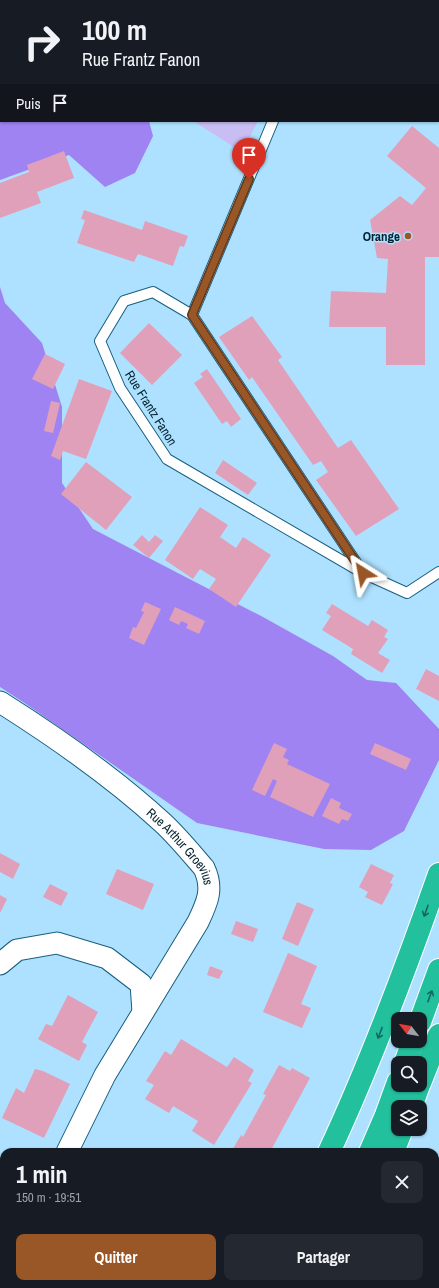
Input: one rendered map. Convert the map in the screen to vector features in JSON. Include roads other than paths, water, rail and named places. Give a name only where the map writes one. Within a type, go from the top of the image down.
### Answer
[{"type":"highway","points":[[331,1148],[372,1052],[439,874]]},
{"type":"highway","points":[[424,1012],[439,970]]},
{"type":"highway","points":[[427,1066],[439,1035]]},
{"type":"highway","points":[[372,1148],[394,1092]]},
{"type":"highway","points":[[395,1148],[399,1136]]},
{"type":"street","name":"Rue Arthur Groevius","points":[[0,702],[44,730],[131,796],[164,824],[204,868],[208,876],[209,890],[205,908],[198,922],[105,1075],[69,1148]]},
{"type":"street","points":[[0,964],[17,950],[57,943],[107,958],[141,984],[143,1012]]},
{"type":"lane","points":[[192,315],[273,122]]},
{"type":"lane","name":"Rue Frantz Fanon","points":[[363,573],[192,315],[153,292],[124,301],[100,341],[120,388],[167,459],[363,573],[407,593],[439,572]]},
{"type":"place","name":"Orange","points":[[408,236]]}]
